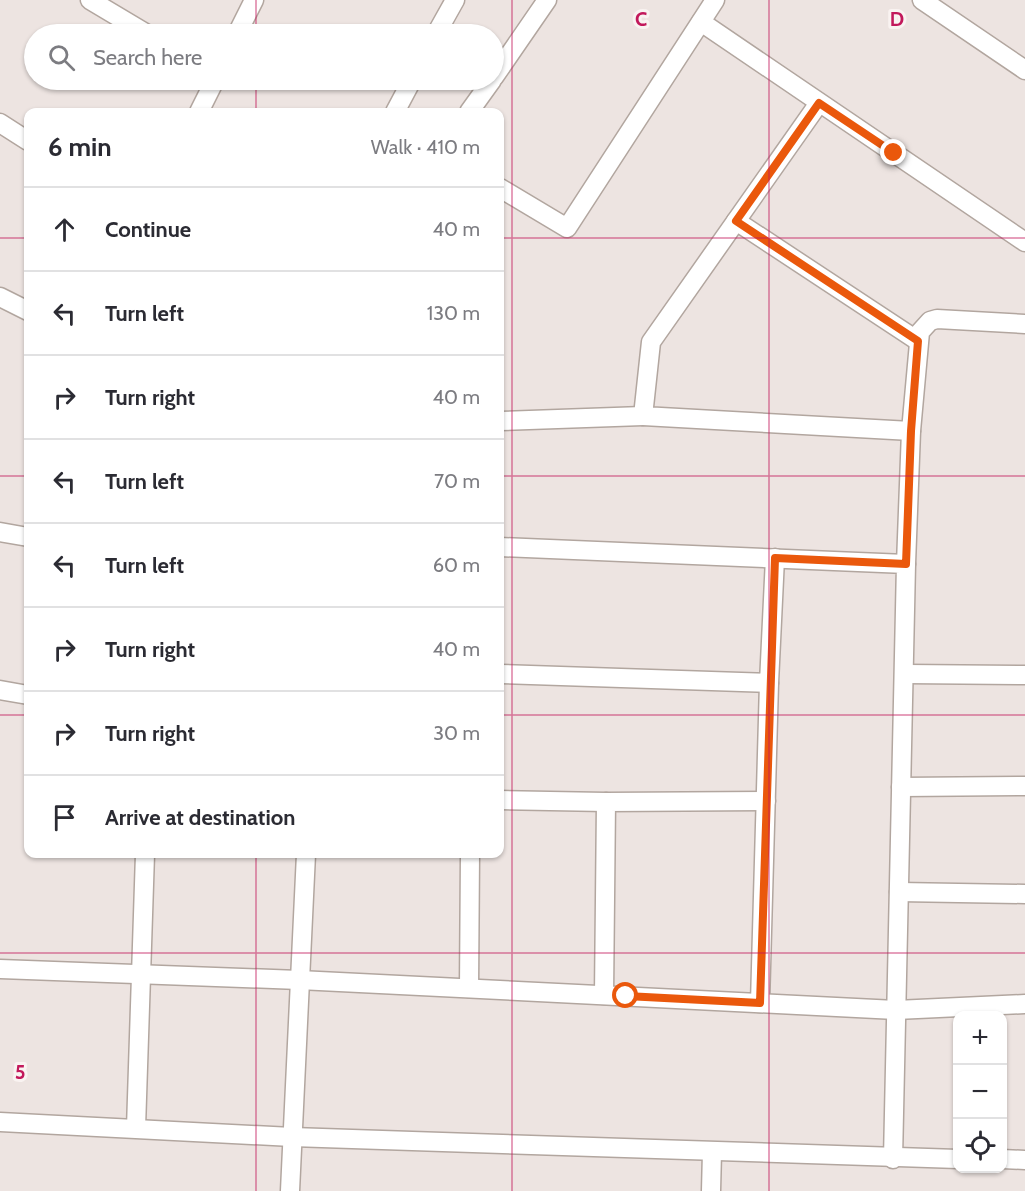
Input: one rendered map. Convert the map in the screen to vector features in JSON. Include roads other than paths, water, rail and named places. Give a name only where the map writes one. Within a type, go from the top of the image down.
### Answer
[{"type":"street","points":[[90,0],[130,24]]},
{"type":"street","points":[[242,24],[254,0]]},
{"type":"street","points":[[442,24],[455,0]]},
{"type":"street","points":[[504,62],[547,0]]},
{"type":"street","points":[[504,190],[567,228],[716,0]]},
{"type":"street","points":[[922,0],[1025,70]]},
{"type":"street","points":[[701,22],[1025,242]]},
{"type":"street","points":[[201,108],[210,90]]},
{"type":"street","points":[[397,108],[407,90]]},
{"type":"street","points":[[472,108],[485,90]]},
{"type":"street","points":[[643,416],[651,342],[819,103]]},
{"type":"street","points":[[0,123],[24,138]]},
{"type":"street","points":[[736,221],[918,341]]},
{"type":"street","points":[[0,297],[24,309]]},
{"type":"street","points":[[893,1159],[901,787],[906,674],[906,564],[911,431],[918,341],[924,326],[937,319],[1025,324]]},
{"type":"street","points":[[504,421],[643,416],[911,431]]},
{"type":"street","points":[[0,532],[24,536]]},
{"type":"street","points":[[504,548],[906,564]]},
{"type":"street","points":[[760,1003],[775,558]]},
{"type":"street","points":[[504,674],[769,683]]},
{"type":"street","points":[[906,674],[1025,675]]},
{"type":"street","points":[[0,690],[24,694]]},
{"type":"street","points":[[901,787],[1025,786]]},
{"type":"street","points":[[504,800],[766,801]]},
{"type":"street","points":[[604,995],[606,802]]},
{"type":"street","points":[[136,1128],[145,858]]},
{"type":"street","points":[[290,1191],[306,858]]},
{"type":"street","points":[[469,988],[470,858]]},
{"type":"street","points":[[899,892],[1025,894]]},
{"type":"street","points":[[0,969],[299,980],[896,1010],[1025,1004]]},
{"type":"street","points":[[0,1122],[292,1137],[893,1159],[953,1159]]},
{"type":"street","points":[[711,1191],[712,1152]]},
{"type":"street","points":[[1007,1159],[1025,1160]]}]
